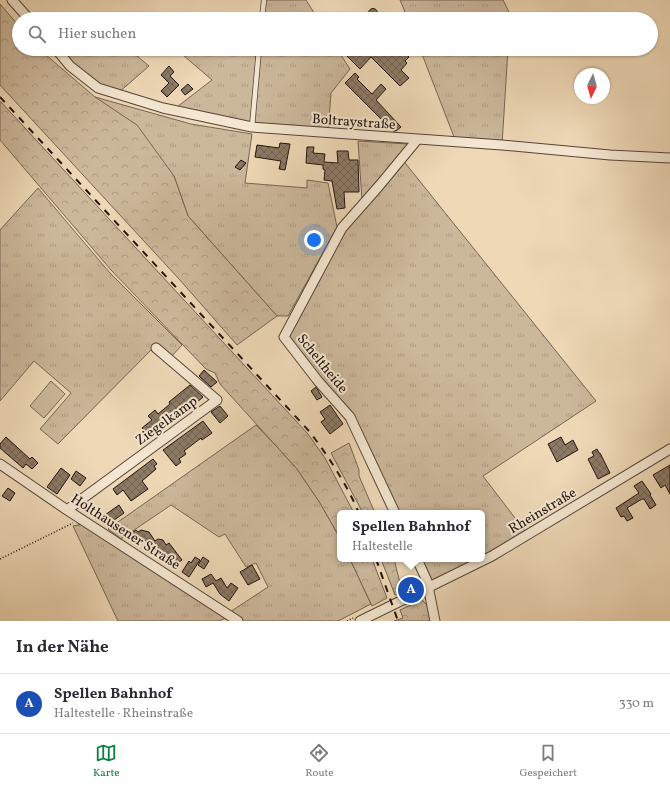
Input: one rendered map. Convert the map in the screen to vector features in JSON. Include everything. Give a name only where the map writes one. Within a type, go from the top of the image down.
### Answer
[{"type":"street","points":[[12,0],[23,12]]},
{"type":"street","name":"Boltraystraße","points":[[62,56],[70,66],[98,88],[163,108],[252,127],[502,145],[610,156],[670,158]]},
{"type":"street","name":"Scheltheide","points":[[394,510],[350,417],[318,381],[284,337],[342,228],[417,140]]},
{"type":"street","name":"Ziegelkamp","points":[[67,510],[217,400],[156,348]]},
{"type":"street","name":"Rheinstraße","points":[[485,560],[522,539],[670,449]]},
{"type":"street","name":"Holthausener Straße","points":[[0,464],[80,519],[238,621]]},
{"type":"street","points":[[418,562],[429,588],[435,621]]},
{"type":"street","name":"Rheinstraße","points":[[360,621],[480,562]]},
{"type":"lane","points":[[263,12],[264,0]]},
{"type":"lane","points":[[252,127],[258,56]]},
{"type":"path","points":[[0,559],[80,519]]},
{"type":"green space","points":[[264,0],[306,0],[314,12],[262,12]]},
{"type":"green space","points":[[400,0],[503,0],[509,12],[405,12]]},
{"type":"green space","points":[[0,4],[12,18],[12,56],[47,56],[95,97],[137,125],[174,176],[188,216],[277,316],[237,345],[179,279],[0,85]]},
{"type":"green space","points":[[64,56],[137,56],[149,66],[117,94],[98,88]]},
{"type":"green space","points":[[184,56],[342,56],[350,69],[331,93],[328,133],[252,127],[173,110],[212,80]]},
{"type":"green space","points":[[423,56],[508,56],[502,145],[456,142]]},
{"type":"green space","points":[[95,97],[191,124],[252,134],[245,183],[307,188],[307,180],[328,183],[337,227],[288,316],[277,316],[188,216],[174,176]]},
{"type":"green space","points":[[0,101],[308,434],[325,458],[352,510],[337,510],[337,533],[320,503],[297,469],[220,384],[215,373],[206,369],[111,270],[0,140]]},
{"type":"green space","points":[[358,141],[408,144],[362,200]]},
{"type":"green space","points":[[402,159],[596,401],[483,476],[528,535],[485,558],[485,510],[394,510],[350,417],[284,337],[342,228]]},
{"type":"green space","points":[[38,188],[110,273],[182,345],[170,358],[156,345],[58,444],[40,429],[71,393],[34,361],[0,401],[0,230]]},
{"type":"green space","points":[[51,381],[65,394],[44,418],[30,406]]},
{"type":"green space","points":[[256,425],[297,469],[320,503],[337,533],[337,562],[351,562],[371,604],[338,621],[244,621],[230,612],[268,587],[256,563],[246,567],[225,534],[219,537],[171,505],[121,539],[108,529]]},
{"type":"green space","points":[[349,443],[359,470],[359,476],[374,510],[361,510],[331,453]]},
{"type":"green space","points":[[82,524],[226,618],[219,621],[118,621],[73,526]]},
{"type":"green space","points":[[351,562],[373,562],[387,598],[372,606]]},
{"type":"green space","points":[[382,562],[395,562],[401,592],[395,595]]},
{"type":"green space","points":[[417,562],[478,562],[429,588]]},
{"type":"green space","points":[[422,600],[429,607],[432,621],[394,621],[403,618],[400,610]]},
{"type":"building","points":[[373,8],[378,12],[368,12]]},
{"type":"building","points":[[347,56],[409,57],[405,61],[407,63],[401,70],[409,78],[400,86],[371,57],[360,69]]},
{"type":"building","points":[[169,66],[174,72],[170,76],[179,85],[167,97],[161,91],[169,83],[161,75]]},
{"type":"building","points":[[355,73],[359,77],[357,79],[372,94],[381,84],[386,89],[376,100],[401,127],[396,131],[393,131],[345,83]]},
{"type":"building","points":[[188,84],[193,89],[185,95],[181,90]]},
{"type":"building","points":[[280,143],[290,144],[285,170],[279,169],[281,161],[255,157],[257,145],[279,148]]},
{"type":"building","points":[[307,147],[314,147],[313,153],[325,154],[324,162],[338,163],[337,151],[348,151],[349,160],[358,160],[359,192],[344,192],[345,208],[337,209],[332,181],[324,180],[325,170],[323,169],[323,165],[306,163]]},
{"type":"building","points":[[241,160],[246,163],[240,170],[235,167]]},
{"type":"building","points":[[204,370],[217,382],[211,387],[199,376]]},
{"type":"building","points":[[190,385],[203,397],[181,416],[180,414],[150,438],[142,428],[152,420],[148,416],[155,410],[158,414],[170,404],[169,402]]},
{"type":"building","points":[[316,387],[322,397],[317,400],[311,391]]},
{"type":"building","points":[[330,405],[343,424],[330,434],[321,422],[325,419],[320,412]]},
{"type":"building","points":[[220,406],[228,416],[220,423],[211,412]]},
{"type":"building","points":[[203,421],[212,433],[202,440],[201,438],[184,451],[186,454],[179,459],[181,462],[176,466],[163,450]]},
{"type":"building","points":[[6,437],[30,459],[32,457],[38,463],[32,469],[26,464],[23,468],[0,448],[0,444]]},
{"type":"building","points":[[561,437],[565,445],[573,440],[578,450],[557,462],[548,444]]},
{"type":"building","points":[[597,449],[610,473],[598,479],[588,459],[594,456],[592,452]]},
{"type":"building","points":[[153,459],[157,464],[154,466],[156,469],[142,481],[148,489],[131,501],[123,490],[117,495],[113,489]]},
{"type":"building","points":[[670,465],[670,494],[665,485],[661,488],[653,475]]},
{"type":"building","points":[[61,468],[70,475],[57,494],[47,487]]},
{"type":"building","points":[[76,471],[86,478],[80,486],[71,479]]},
{"type":"building","points":[[642,481],[651,494],[650,495],[656,505],[650,509],[644,499],[642,499],[627,508],[633,518],[627,521],[624,516],[621,517],[616,508],[639,493],[634,486]]},
{"type":"building","points":[[8,488],[15,493],[10,501],[2,496]]},
{"type":"building","points":[[119,505],[124,513],[110,523],[105,515]]},
{"type":"building","points":[[136,530],[138,532],[141,530],[149,532],[155,541],[158,539],[163,540],[166,545],[169,543],[182,560],[176,564],[174,561],[171,563],[167,562],[160,550],[154,554],[145,540],[139,544],[136,538],[132,541],[129,535]]},
{"type":"building","points":[[195,557],[200,560],[189,577],[182,572],[189,561],[191,563]]},
{"type":"building","points":[[203,557],[209,561],[204,569],[198,565]]},
{"type":"building","points":[[252,565],[260,579],[248,585],[240,572]]},
{"type":"building","points":[[211,574],[216,581],[221,578],[227,588],[231,583],[238,588],[229,601],[220,594],[213,583],[206,587],[202,579]]},
{"type":"railway","points":[[0,97],[309,431],[337,470],[358,510]]},
{"type":"railway","points":[[377,562],[398,621]]},
{"type":"place","name":"Spellen Bahnhof","points":[[411,590]]}]
